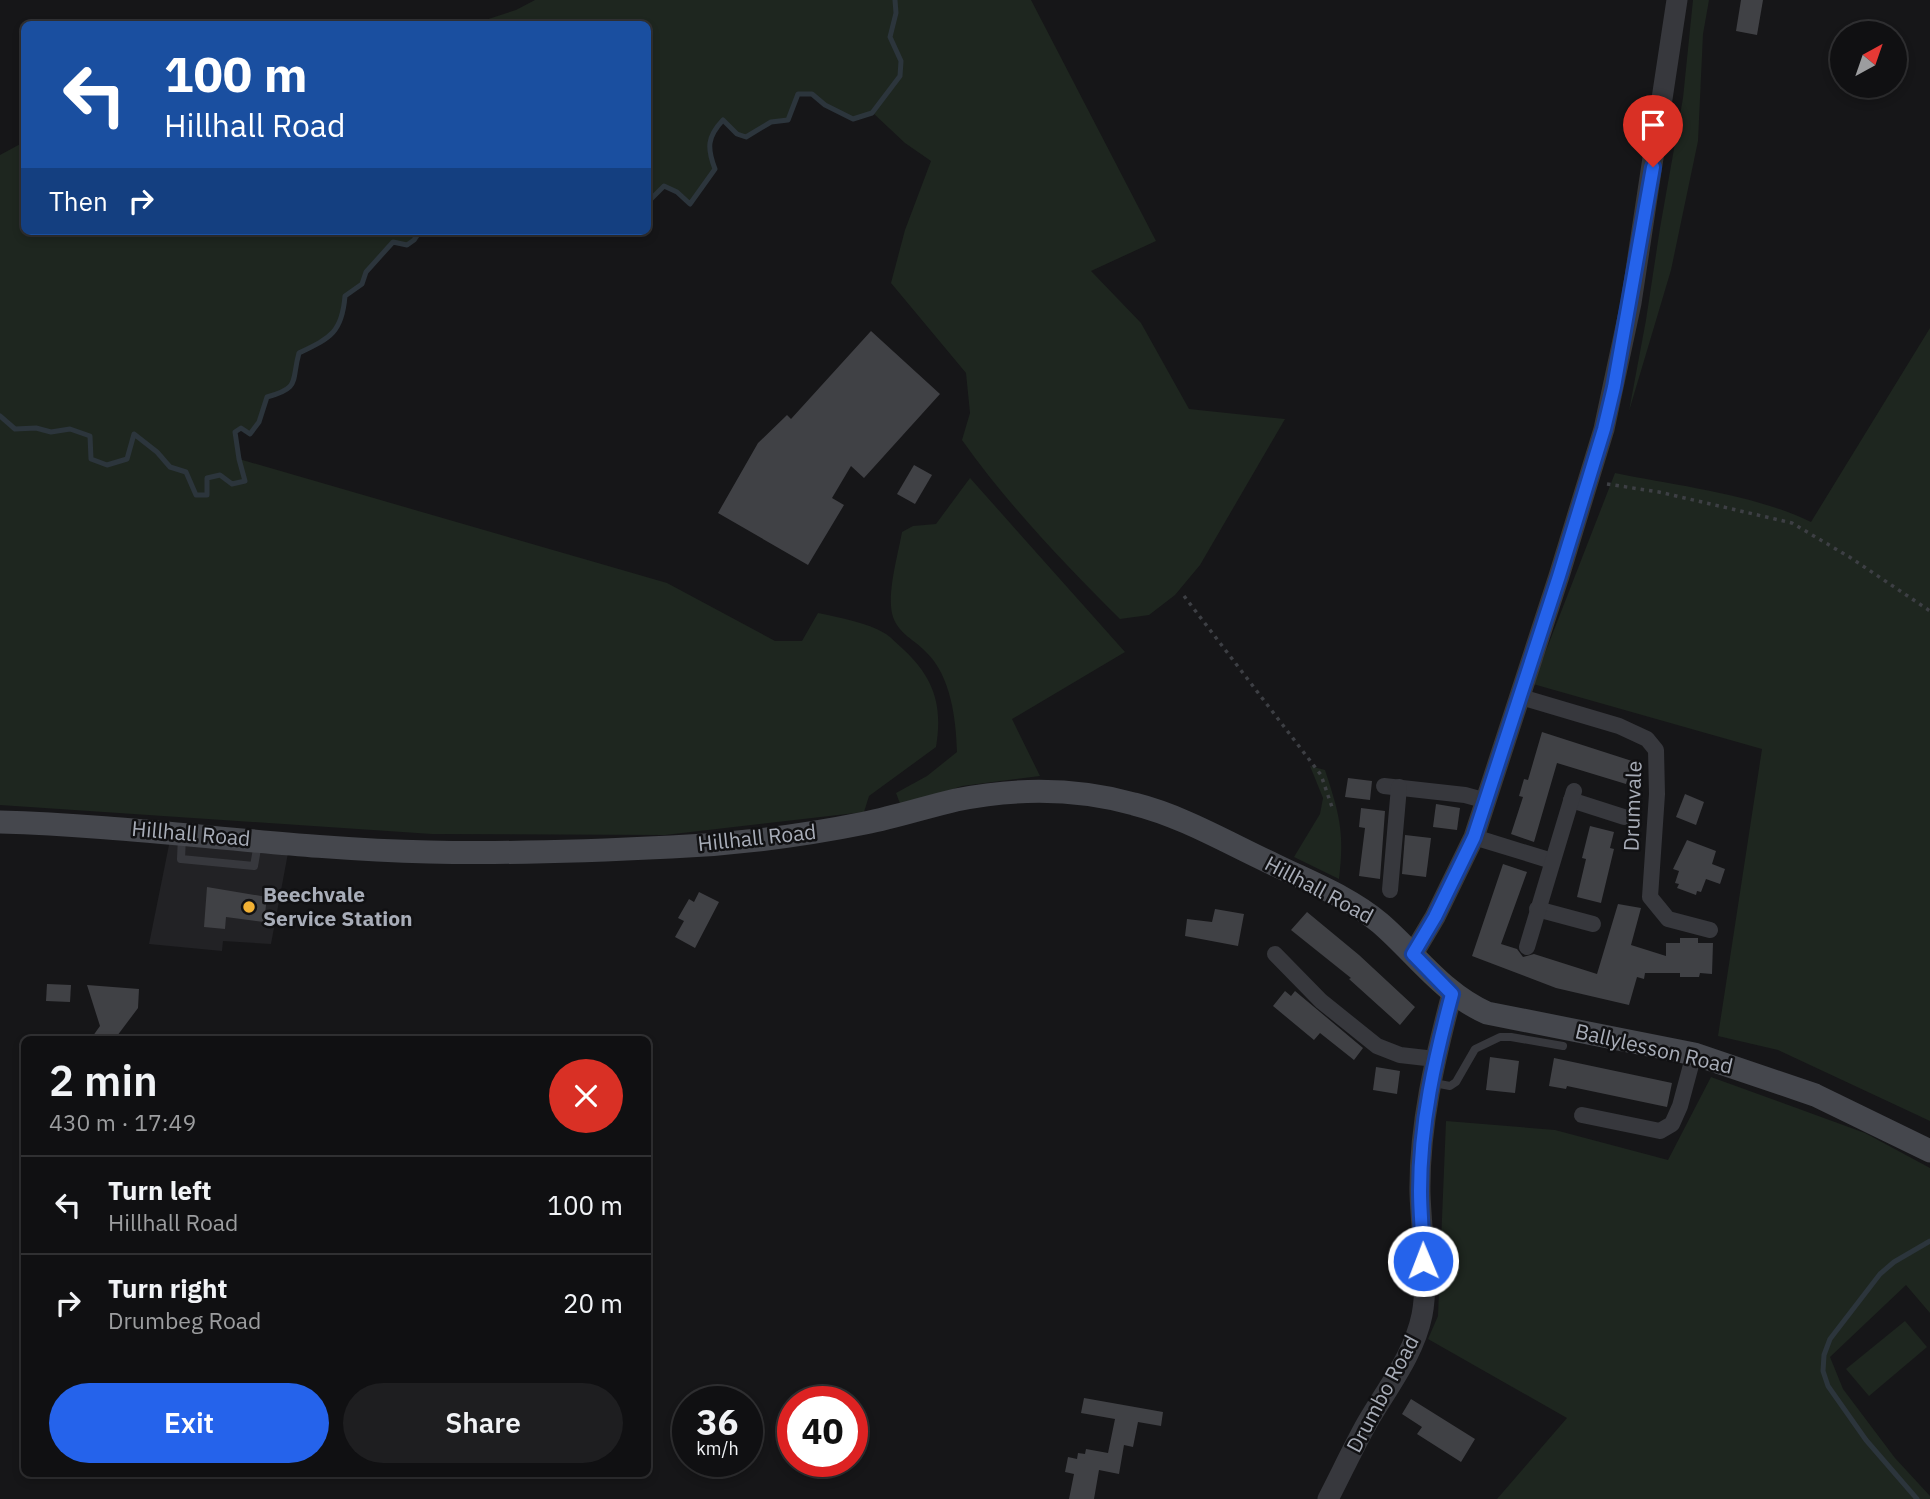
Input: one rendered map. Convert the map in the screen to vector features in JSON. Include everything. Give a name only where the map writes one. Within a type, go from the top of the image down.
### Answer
[{"type":"main road","name":"Hillhall Road","points":[[0,821],[79,824],[258,841],[429,852],[674,847],[788,838],[871,822],[957,800],[1009,792],[1093,794],[1137,804],[1181,820],[1334,894],[1379,922],[1452,994]]},
{"type":"main road","name":"Ballylesson Road","points":[[1452,994],[1487,1013],[1517,1021],[1694,1054],[1815,1094],[1930,1151]]},
{"type":"street","points":[[1413,954],[1435,917],[1474,837],[1588,481],[1614,387],[1631,303],[1677,0]]},
{"type":"street","name":"Drumvale","points":[[1521,696],[1619,726],[1647,739],[1656,750],[1657,783],[1650,897],[1668,919],[1710,930]]},
{"type":"street","points":[[1390,890],[1392,787],[1465,795],[1487,801]]},
{"type":"street","points":[[1527,947],[1572,795],[1624,817]]},
{"type":"street","points":[[1474,837],[1552,861]]},
{"type":"street","points":[[1537,909],[1593,924]]},
{"type":"street","points":[[1275,954],[1321,1001],[1377,1046],[1400,1055],[1435,1059]]},
{"type":"street","name":"Drumbo Road","points":[[1328,1499],[1366,1425],[1414,1342],[1423,1313],[1420,1191],[1431,1082],[1452,994]]},
{"type":"street","points":[[1582,1115],[1660,1131],[1672,1124],[1680,1106],[1694,1054]]},
{"type":"lane","points":[[1431,1082],[1450,1086],[1456,1082],[1475,1049],[1500,1037],[1563,1046]]},
{"type":"path","points":[[1588,481],[1659,492],[1791,523],[1852,558],[1930,611]]},
{"type":"path","points":[[1184,596],[1321,775],[1333,810]]},
{"type":"shaded area","points":[[535,0],[1031,0],[1156,241],[1091,271],[1141,323],[1189,409],[1285,419],[1200,565],[1175,595],[1149,615],[1120,619],[1017,510],[962,440],[970,413],[966,373],[891,283],[905,230],[931,161],[905,143],[873,113],[853,119],[825,105],[812,94],[798,94],[788,120],[771,122],[746,137],[737,134],[722,120],[713,132],[710,143],[715,169],[690,204],[677,192],[664,186],[651,199],[651,21],[482,21],[516,10]]},
{"type":"shaded area","points":[[1693,0],[1709,0],[1703,34],[1698,141],[1671,270],[1629,411],[1683,98]]},
{"type":"shaded area","points":[[21,144],[21,235],[417,235],[407,245],[393,243],[366,272],[362,284],[345,296],[341,318],[332,333],[299,353],[290,387],[267,397],[259,422],[250,434],[241,428],[235,432],[239,459],[667,583],[775,641],[802,641],[818,613],[870,626],[886,634],[903,649],[929,682],[937,705],[936,747],[869,796],[864,812],[665,835],[432,834],[0,805],[0,155]]},
{"type":"shaded area","points":[[1930,328],[1930,1121],[1778,1050],[1718,1036],[1762,749],[1533,684],[1615,473],[1765,504],[1811,522]]},
{"type":"shaded area","points":[[970,478],[1125,652],[1012,719],[1040,776],[962,786],[901,806],[896,793],[927,776],[957,752],[947,685],[934,662],[899,628],[893,617],[892,587],[902,532],[913,526],[936,524]]},
{"type":"shaded area","points":[[1310,766],[1325,770],[1337,811],[1341,835],[1339,879],[1294,857],[1320,814],[1323,798]]},
{"type":"shaded area","points":[[170,840],[288,853],[271,944],[223,941],[222,951],[149,944]]},
{"type":"shaded area","points":[[1711,1077],[1865,1133],[1930,1168],[1930,1313],[1906,1285],[1830,1357],[1843,1389],[1930,1499],[1497,1499],[1567,1418],[1428,1339],[1438,1316],[1446,1121],[1555,1130],[1668,1160]]},
{"type":"shaded area","points":[[1905,1321],[1927,1347],[1869,1396],[1846,1369]]},
{"type":"building","points":[[1741,0],[1763,0],[1757,35],[1736,31]]},
{"type":"building","points":[[871,331],[940,394],[864,478],[851,466],[832,498],[844,505],[808,565],[718,513],[758,443],[787,415],[791,419]]},
{"type":"building","points":[[914,465],[932,475],[915,504],[897,494]]},
{"type":"building","points":[[1542,732],[1632,761],[1626,784],[1557,763],[1534,842],[1511,834],[1523,797],[1519,796],[1524,779],[1528,780]]},
{"type":"building","points":[[1348,778],[1372,781],[1370,800],[1345,797]]},
{"type":"building","points":[[1685,794],[1704,802],[1696,825],[1676,817]]},
{"type":"building","points":[[1436,804],[1460,808],[1457,830],[1433,827]]},
{"type":"building","points":[[1361,808],[1385,811],[1380,879],[1359,876],[1365,828],[1359,827]]},
{"type":"building","points":[[1590,826],[1614,832],[1610,848],[1614,849],[1601,903],[1577,897],[1586,859],[1582,858]]},
{"type":"building","points":[[1405,835],[1431,838],[1426,877],[1402,874]]},
{"type":"building","points":[[1687,840],[1716,851],[1712,864],[1725,869],[1720,884],[1706,879],[1701,892],[1697,891],[1696,895],[1677,888],[1679,884],[1675,883],[1679,871],[1673,869]]},
{"type":"building","points":[[1503,864],[1527,872],[1501,944],[1517,949],[1523,957],[1534,954],[1597,974],[1618,904],[1641,908],[1631,945],[1666,956],[1666,943],[1680,943],[1680,938],[1698,938],[1698,943],[1713,943],[1712,974],[1700,973],[1699,977],[1680,977],[1680,973],[1645,973],[1644,979],[1637,977],[1629,1005],[1556,988],[1472,956]]},
{"type":"building","points":[[207,887],[267,897],[264,922],[226,917],[225,929],[204,927]]},
{"type":"building","points":[[699,892],[719,902],[695,948],[675,937],[684,921],[678,918],[689,899],[694,902]]},
{"type":"building","points":[[1215,909],[1244,914],[1238,946],[1185,936],[1187,919],[1212,922]]},
{"type":"building","points":[[1307,912],[1415,1007],[1400,1025],[1349,979],[1351,978],[1291,930]]},
{"type":"building","points":[[47,984],[71,985],[70,1002],[46,1001]]},
{"type":"building","points":[[87,985],[139,989],[138,1008],[117,1036],[93,1036],[100,1026]]},
{"type":"building","points":[[1285,991],[1291,996],[1295,991],[1363,1048],[1354,1060],[1320,1033],[1314,1040],[1273,1006]]},
{"type":"building","points":[[1490,1057],[1519,1061],[1515,1093],[1486,1090]]},
{"type":"building","points":[[1554,1058],[1672,1083],[1667,1107],[1567,1086],[1566,1089],[1549,1086]]},
{"type":"building","points":[[1376,1067],[1400,1071],[1397,1094],[1373,1090]]},
{"type":"building","points":[[1084,1398],[1163,1412],[1161,1426],[1138,1422],[1133,1447],[1124,1445],[1119,1474],[1099,1470],[1094,1499],[1069,1499],[1074,1474],[1065,1472],[1068,1457],[1077,1459],[1078,1453],[1085,1454],[1086,1449],[1108,1453],[1115,1419],[1081,1413]]},
{"type":"building","points":[[1411,1399],[1475,1439],[1461,1462],[1417,1434],[1422,1427],[1402,1414]]},
{"type":"waterway","points":[[651,199],[664,186],[677,192],[690,204],[715,169],[710,143],[723,120],[737,134],[746,137],[771,122],[788,120],[798,94],[812,94],[825,105],[853,119],[872,113],[900,76],[901,61],[890,37],[896,13],[895,0]]},
{"type":"waterway","points":[[0,416],[15,429],[36,428],[51,432],[70,429],[90,436],[91,459],[107,465],[127,459],[134,434],[157,452],[170,467],[186,472],[196,495],[207,495],[207,478],[220,475],[232,484],[245,481],[235,432],[241,428],[250,434],[259,422],[267,397],[290,387],[299,353],[332,333],[341,318],[345,296],[362,284],[366,272],[393,242],[407,245],[417,235]]},
{"type":"waterway","points":[[1917,1499],[1866,1440],[1828,1386],[1823,1371],[1824,1355],[1830,1339],[1880,1274],[1894,1262],[1930,1241]]},
{"type":"place","name":"Beechvale Service Station","points":[[249,907]]},
{"type":"route","points":[[1423,1261],[1420,1191],[1428,1101],[1435,1059],[1452,994],[1413,954],[1435,917],[1474,837],[1604,429],[1631,303],[1653,167]]}]
